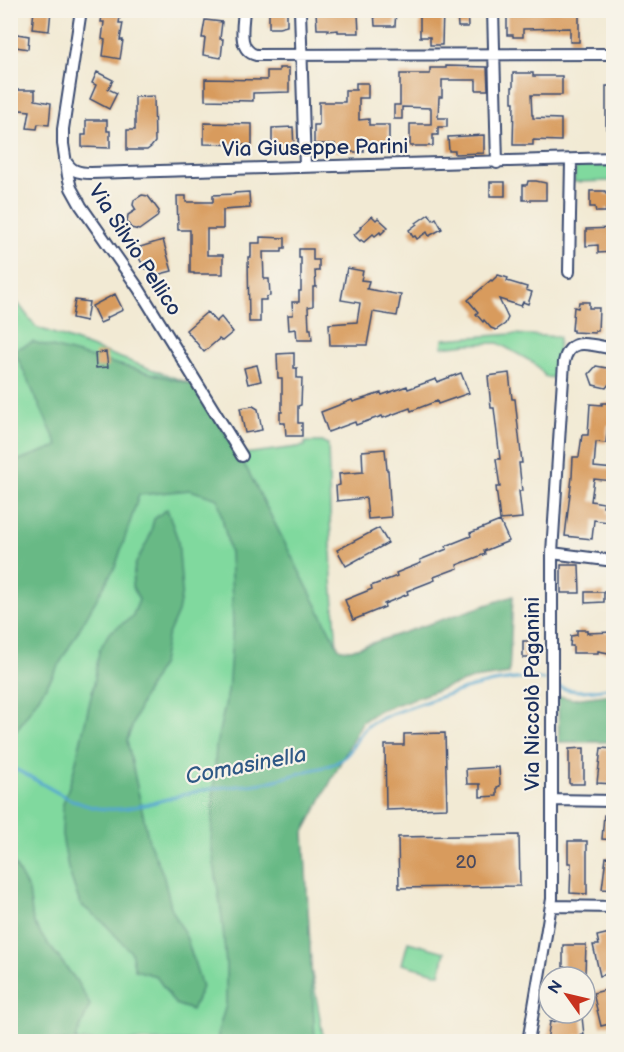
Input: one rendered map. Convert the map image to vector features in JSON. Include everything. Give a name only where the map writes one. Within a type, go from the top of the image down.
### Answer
[{"type":"street","name":"Via Silvio Pellico","points":[[81,10],[63,129],[65,160],[71,188],[139,289],[242,456]]},
{"type":"street","points":[[244,10],[244,48],[256,55],[614,54]]},
{"type":"street","points":[[300,10],[305,167]]},
{"type":"street","points":[[493,10],[497,163]]},
{"type":"street","name":"Via Giuseppe Parini","points":[[65,160],[74,171],[81,173],[614,158]]},
{"type":"street","points":[[569,272],[571,160]]},
{"type":"street","name":"Via Niccolò Paganini","points":[[528,1041],[551,906],[552,553],[564,362],[570,347],[574,345],[614,349]]},
{"type":"street","points":[[552,553],[614,561]]},
{"type":"street","points":[[552,800],[614,801]]},
{"type":"street","points":[[551,906],[614,907]]},
{"type":"green space","points":[[613,165],[613,181],[574,182],[577,167]]},
{"type":"green space","points":[[11,294],[36,327],[195,385],[244,454],[305,446],[305,442],[328,444],[332,579],[337,647],[361,722],[285,824],[324,1041],[11,1041]]},
{"type":"green space","points":[[513,334],[559,337],[556,378],[546,377],[534,363],[498,343],[442,347],[443,339]]},
{"type":"green space","points":[[33,342],[195,385],[247,469],[338,647],[351,650],[513,596],[509,674],[473,679],[444,688],[378,711],[362,722],[304,832],[315,1041],[218,1041],[218,1031],[226,1005],[226,965],[222,917],[211,843],[216,745],[228,692],[233,625],[230,553],[218,499],[190,490],[139,495],[116,565],[52,677],[11,739],[11,463],[58,446],[14,350]]},
{"type":"green space","points":[[167,509],[178,540],[182,591],[178,612],[167,637],[162,663],[142,700],[127,740],[149,842],[163,874],[171,907],[187,939],[202,987],[192,1010],[175,1004],[156,976],[135,970],[131,952],[104,923],[80,904],[68,868],[62,835],[63,804],[73,774],[94,684],[99,651],[109,633],[132,617],[139,600],[132,586],[135,565],[149,538],[154,519]]},
{"type":"green space","points":[[613,694],[613,742],[559,742],[558,696],[573,699]]},
{"type":"green space","points":[[10,856],[29,891],[33,921],[76,980],[90,1005],[76,1038],[77,1041],[11,1041]]},
{"type":"green space","points":[[408,942],[445,952],[440,974],[402,964]]},
{"type":"building","points":[[34,10],[51,10],[49,31],[32,29]]},
{"type":"building","points":[[103,10],[121,10],[119,23],[123,23],[120,40],[123,40],[120,59],[103,56],[104,22],[101,22]]},
{"type":"building","points":[[269,10],[287,10],[287,26],[269,28]]},
{"type":"building","points":[[374,10],[396,10],[395,26],[375,26]]},
{"type":"building","points":[[427,10],[443,10],[442,45],[430,45],[430,37],[420,37],[420,12],[427,12]]},
{"type":"building","points":[[457,10],[467,10],[468,27],[458,27]]},
{"type":"building","points":[[507,10],[579,10],[579,42],[570,42],[570,28],[523,29],[523,37],[507,35]]},
{"type":"building","points":[[316,11],[358,14],[359,33],[317,29]]},
{"type":"building","points":[[205,20],[222,22],[221,58],[203,55],[205,38],[202,38]]},
{"type":"building","points":[[11,33],[29,36],[28,49],[10,46]]},
{"type":"building","points":[[446,66],[487,67],[488,90],[476,90],[476,80],[442,80],[438,118],[447,118],[447,127],[438,127],[438,135],[433,135],[433,146],[410,146],[410,124],[431,124],[431,108],[402,107],[402,119],[394,119],[394,105],[400,105],[400,74],[430,74],[430,68],[446,68]]},
{"type":"building","points":[[279,68],[289,68],[289,92],[253,93],[253,101],[205,100],[205,79],[267,80],[267,71],[279,71]]},
{"type":"building","points":[[97,72],[113,80],[108,89],[117,93],[109,109],[90,99],[96,85],[92,83]]},
{"type":"building","points":[[513,73],[562,76],[562,95],[531,95],[533,118],[561,119],[561,141],[533,140],[533,145],[513,145]]},
{"type":"building","points":[[356,83],[368,83],[368,98],[359,98],[359,120],[369,119],[369,125],[389,125],[389,144],[364,144],[364,152],[338,152],[335,151],[335,144],[314,144],[314,125],[319,125],[319,102],[345,102],[345,90],[356,90]]},
{"type":"building","points":[[606,86],[614,86],[614,134],[606,129]]},
{"type":"building","points":[[10,90],[35,90],[35,100],[51,103],[49,125],[38,124],[37,129],[27,128],[30,111],[10,109]]},
{"type":"building","points":[[154,96],[155,142],[147,150],[127,150],[127,130],[135,130],[135,97]]},
{"type":"building","points":[[86,120],[107,120],[107,131],[110,131],[110,148],[82,147],[82,135],[86,135]]},
{"type":"building","points":[[204,123],[252,124],[252,145],[204,144]]},
{"type":"building","points":[[293,127],[294,149],[272,150],[272,128]]},
{"type":"building","points":[[484,135],[484,153],[455,154],[455,151],[449,151],[448,137]]},
{"type":"building","points":[[528,181],[546,183],[546,200],[523,200],[523,185],[527,185]]},
{"type":"building","points":[[490,182],[505,182],[505,196],[490,196]]},
{"type":"building","points":[[590,191],[605,191],[606,194],[612,194],[613,209],[596,212],[595,207],[590,207]]},
{"type":"building","points":[[249,192],[250,208],[223,210],[223,229],[207,229],[207,255],[223,255],[223,274],[190,273],[190,230],[178,230],[177,196],[186,196],[186,202],[213,202],[213,195]]},
{"type":"building","points":[[142,195],[148,196],[159,211],[157,217],[139,230],[131,228],[127,222],[128,215],[136,210],[133,205],[134,200]]},
{"type":"building","points":[[429,214],[433,220],[436,218],[442,229],[429,236],[427,232],[417,239],[413,237],[409,230]]},
{"type":"building","points":[[372,216],[388,227],[381,234],[380,232],[375,236],[373,234],[364,242],[360,241],[354,235]]},
{"type":"building","points":[[614,228],[614,252],[598,253],[598,245],[586,246],[586,229]]},
{"type":"building","points":[[260,237],[285,238],[285,248],[282,248],[282,252],[263,252],[264,279],[269,279],[270,296],[266,297],[266,300],[260,300],[260,322],[249,322],[248,257],[251,257],[251,243],[260,243]]},
{"type":"building","points":[[163,240],[172,271],[156,275],[154,267],[146,269],[140,260],[140,247]]},
{"type":"building","points":[[299,249],[313,249],[313,260],[319,260],[319,271],[315,271],[316,287],[313,287],[313,306],[308,307],[312,340],[297,340],[296,329],[289,330],[288,315],[293,315],[292,302],[299,302],[299,291],[301,291]]},
{"type":"building","points":[[347,268],[363,271],[361,280],[369,281],[367,289],[401,295],[397,316],[373,312],[367,345],[330,345],[329,324],[357,322],[360,303],[341,300]]},
{"type":"building","points":[[498,275],[508,278],[507,281],[527,287],[526,290],[532,292],[528,304],[523,302],[521,306],[499,299],[508,318],[505,324],[496,330],[484,320],[483,322],[468,300]]},
{"type":"building","points":[[115,294],[123,310],[100,323],[92,306]]},
{"type":"building","points":[[75,300],[89,302],[86,321],[72,318]]},
{"type":"building","points":[[579,302],[589,302],[589,308],[599,308],[598,331],[595,333],[573,332],[574,307],[578,308]]},
{"type":"building","points":[[207,312],[216,322],[221,317],[233,332],[222,341],[219,339],[204,352],[186,330]]},
{"type":"building","points":[[106,352],[108,367],[96,368],[95,353]]},
{"type":"building","points":[[294,353],[297,378],[302,378],[298,423],[302,423],[302,436],[286,436],[285,423],[280,423],[282,378],[278,378],[277,354]]},
{"type":"building","points":[[257,365],[261,381],[248,384],[244,368]]},
{"type":"building","points":[[596,366],[613,369],[614,388],[609,384],[606,388],[593,385],[589,374]]},
{"type":"building","points":[[461,373],[469,393],[438,404],[437,401],[411,411],[410,408],[356,425],[355,422],[328,432],[321,412],[352,400],[353,402],[381,393],[382,395],[407,386],[408,389],[436,379],[437,382]]},
{"type":"building","points":[[509,373],[512,399],[515,399],[522,463],[519,463],[522,491],[519,491],[522,518],[500,520],[496,487],[500,487],[496,459],[500,459],[488,376]]},
{"type":"building","points":[[602,403],[611,403],[611,408],[614,408],[614,421],[612,425],[608,425],[606,443],[596,442],[594,467],[614,469],[614,479],[613,481],[594,479],[591,501],[604,503],[603,507],[608,508],[608,522],[594,520],[592,539],[565,536],[573,457],[579,457],[582,435],[588,435],[590,404],[602,405]]},
{"type":"building","points":[[253,406],[258,409],[262,430],[245,433],[240,408]]},
{"type":"building","points":[[385,449],[391,517],[368,519],[366,498],[337,501],[336,486],[340,485],[339,474],[363,472],[362,451]]},
{"type":"building","points":[[500,521],[509,541],[457,565],[458,568],[434,577],[435,580],[407,591],[408,594],[384,604],[385,607],[353,620],[345,600],[372,589],[371,586],[397,576],[396,573],[421,563],[420,560],[471,536],[470,533]]},
{"type":"building","points":[[379,528],[388,543],[346,566],[337,550]]},
{"type":"building","points":[[561,565],[579,565],[580,593],[561,593]]},
{"type":"building","points":[[585,592],[604,592],[604,602],[585,603]]},
{"type":"building","points":[[577,630],[587,630],[587,633],[614,632],[614,654],[598,651],[598,653],[573,653],[573,646],[570,646],[571,636],[577,635]]},
{"type":"building","points":[[523,641],[532,641],[533,658],[523,658]]},
{"type":"building","points":[[445,733],[447,808],[386,810],[385,745],[404,745],[404,734]]},
{"type":"building","points":[[584,748],[584,784],[570,784],[569,749]]},
{"type":"building","points":[[601,748],[614,749],[614,784],[597,783]]},
{"type":"building","points":[[499,767],[500,786],[497,787],[497,796],[480,797],[480,784],[467,784],[466,769]]},
{"type":"building","points":[[604,815],[614,816],[614,840],[602,839]]},
{"type":"building","points":[[519,835],[520,886],[399,888],[398,837]]},
{"type":"building","points":[[568,841],[587,841],[587,894],[570,893],[571,863],[568,863]]},
{"type":"building","points":[[606,857],[614,858],[614,890],[602,889]]},
{"type":"building","points":[[614,932],[614,972],[600,976],[593,945],[599,945],[597,936]]},
{"type":"building","points":[[563,945],[586,945],[585,965],[563,965]]},
{"type":"building","points":[[614,988],[614,1023],[601,1026],[597,1010],[597,992]]},
{"type":"building","points":[[550,1025],[583,1025],[584,1035],[547,1041]]},
{"type":"waterway","name":"Comasinella","points":[[10,767],[63,796],[85,805],[110,809],[137,807],[204,790],[267,782],[326,766],[345,757],[369,725],[390,714],[442,696],[495,682],[512,679],[544,680]]},
{"type":"waterway","name":"Comasinella","points":[[559,687],[579,691],[614,687]]}]
